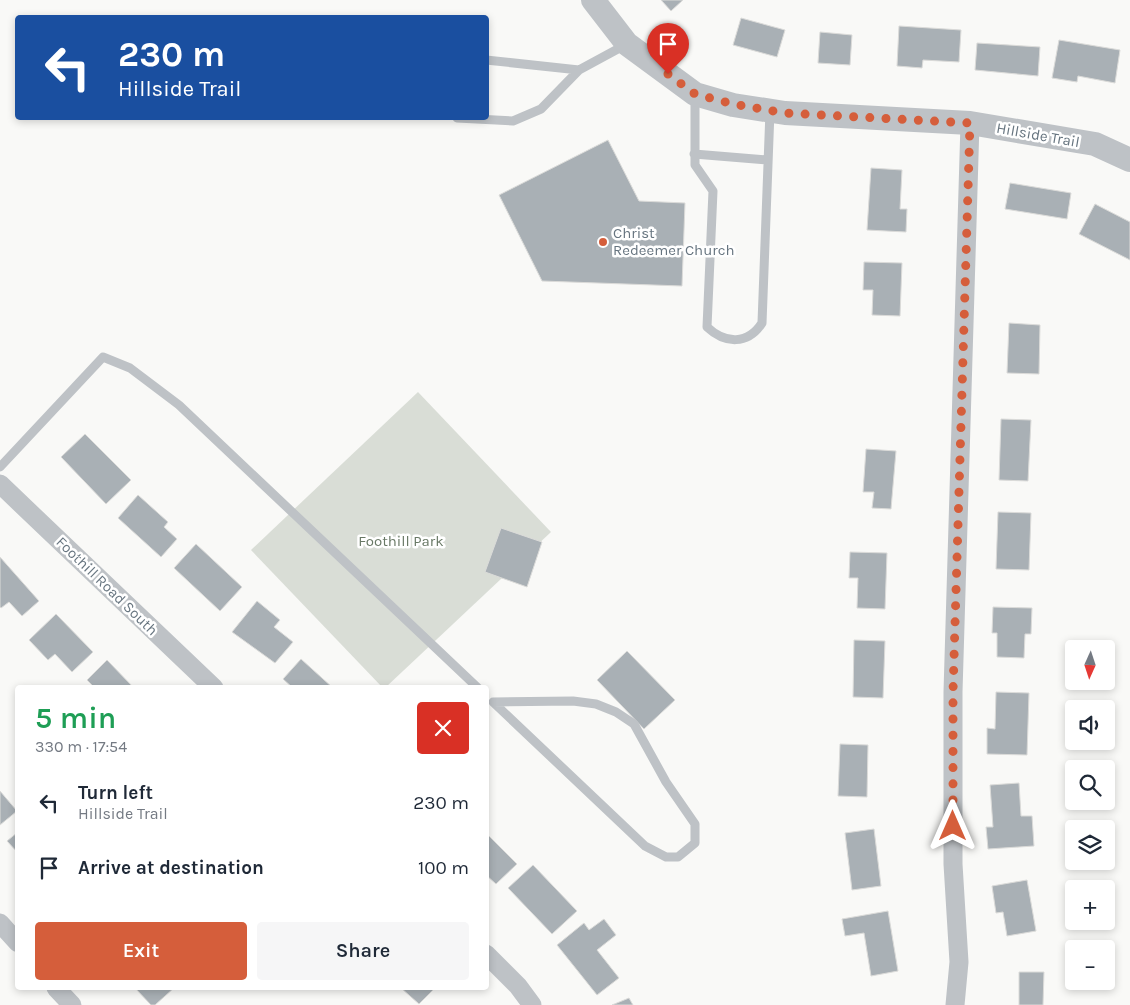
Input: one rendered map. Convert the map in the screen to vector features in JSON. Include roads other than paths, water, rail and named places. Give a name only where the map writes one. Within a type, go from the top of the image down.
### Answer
[{"type":"street","name":"Hillside Trail","points":[[593,0],[627,44],[695,94],[770,111],[970,123],[1095,144],[1130,160]]},
{"type":"street","points":[[956,1005],[959,962],[953,864],[953,692],[970,123]]},
{"type":"street","name":"Foothill Road South","points":[[0,484],[211,685]]},
{"type":"street","points":[[0,924],[15,940]]},
{"type":"street","points":[[489,957],[518,986],[532,1005]]},
{"type":"street","points":[[58,990],[72,1005]]},
{"type":"lane","points":[[489,120],[513,121],[541,108],[579,70],[627,44]]},
{"type":"lane","points":[[489,60],[579,70]]},
{"type":"lane","points":[[695,94],[695,165],[713,191],[707,328],[718,337],[742,340],[755,334],[762,323],[770,111]]},
{"type":"lane","points":[[694,154],[768,160]]},
{"type":"lane","points":[[0,467],[103,357],[130,368],[179,405],[475,685]]},
{"type":"lane","points":[[490,699],[573,701],[596,704],[616,712],[634,724],[666,782],[695,824],[695,843],[678,857],[666,857],[645,846],[490,699]]},
{"type":"place","name":"Christ Redeemer Church","points":[[603,242]]},
{"type":"park label","name":"Foothill Park","points":[[401,541]]}]
